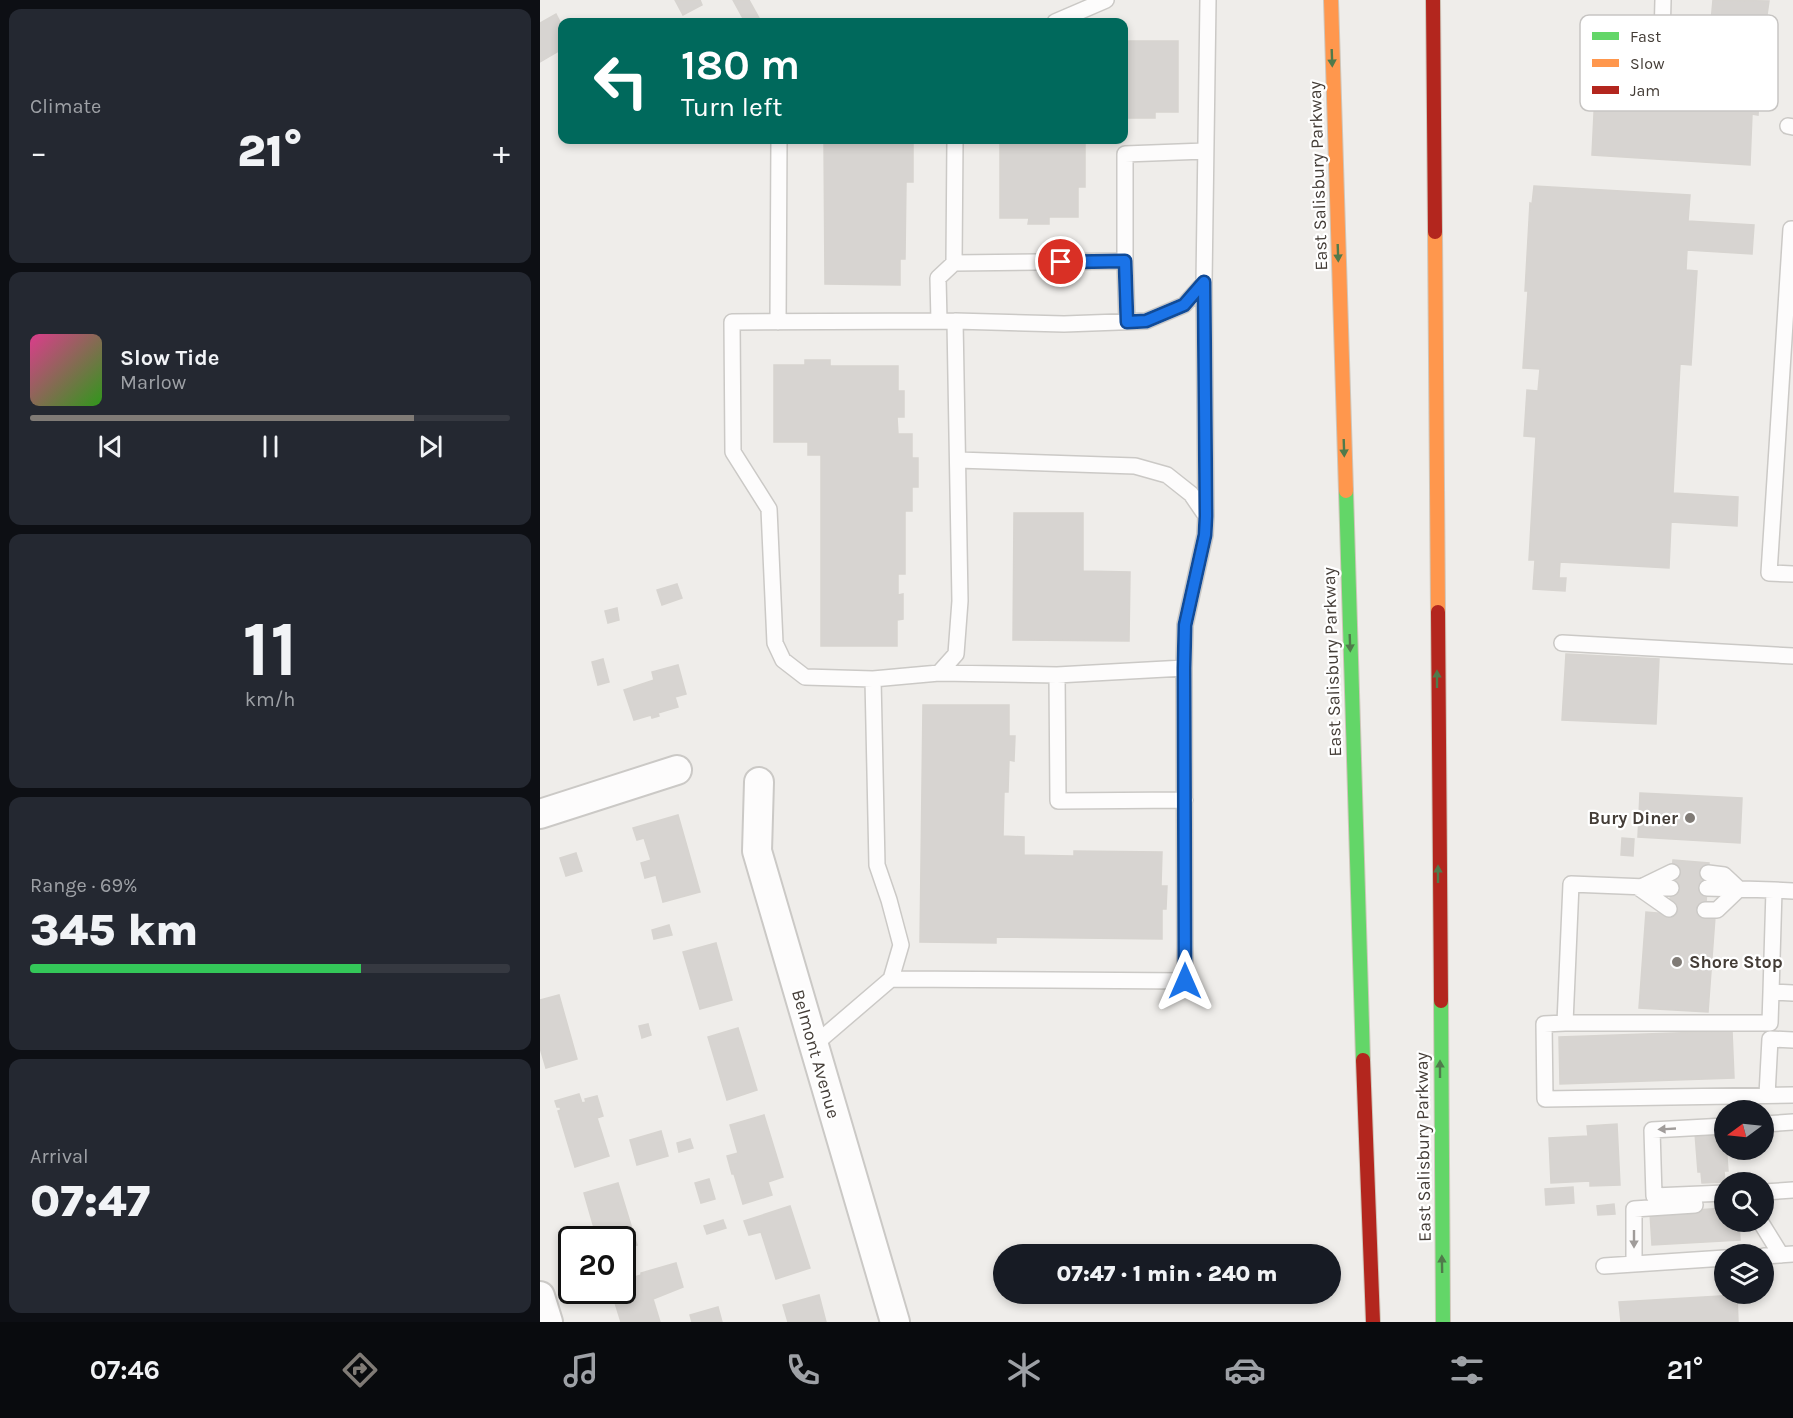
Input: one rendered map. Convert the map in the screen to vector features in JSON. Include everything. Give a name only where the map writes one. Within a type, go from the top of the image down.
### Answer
[{"type":"main road","name":"East Salisbury Parkway","points":[[1331,0],[1373,1322]]},
{"type":"main road","name":"East Salisbury Parkway","points":[[1433,0],[1443,1322]]},
{"type":"main road","points":[[1355,1209],[1363,1060]]},
{"type":"main road","points":[[1441,1149],[1457,1236]]},
{"type":"street","points":[[540,814],[677,770]]},
{"type":"street","name":"Belmont Avenue","points":[[759,782],[757,852],[895,1322]]},
{"type":"street","points":[[540,1296],[548,1322]]},
{"type":"lane","points":[[1064,18],[1106,0]]},
{"type":"lane","points":[[891,980],[1185,981],[1185,625],[1205,535],[1206,516],[1204,282],[1208,0]]},
{"type":"lane","points":[[1663,0],[1663,15]]},
{"type":"lane","points":[[778,322],[779,144]]},
{"type":"lane","points":[[954,263],[955,144]]},
{"type":"lane","points":[[1127,322],[1125,154],[1205,151]]},
{"type":"lane","points":[[1793,229],[1791,229],[1769,573],[1793,574]]},
{"type":"lane","points":[[939,321],[938,278],[954,263],[1125,261]]},
{"type":"lane","points":[[1184,668],[1057,675],[939,673],[873,679],[805,677],[783,660],[775,643],[769,509],[733,452],[732,322],[955,321],[1064,324],[1146,321],[1184,305],[1204,282]]},
{"type":"lane","points":[[939,673],[956,654],[960,601],[955,321]]},
{"type":"lane","points":[[958,460],[1135,466],[1167,475],[1191,494],[1206,516]]},
{"type":"lane","points":[[1562,643],[1793,656]]},
{"type":"lane","points":[[1057,675],[1058,801],[1185,800]]},
{"type":"lane","points":[[814,1045],[891,980],[901,945],[877,865],[873,679]]},
{"type":"lane","points":[[1639,888],[1672,872]]},
{"type":"lane","points":[[1707,881],[1724,875],[1739,889],[1793,891]]},
{"type":"lane","points":[[1565,1023],[1571,884],[1671,888]]},
{"type":"lane","points":[[1639,888],[1669,909]]},
{"type":"lane","points":[[1705,910],[1718,910],[1739,889]]},
{"type":"lane","points":[[1767,1095],[1774,890]]},
{"type":"lane","points":[[1772,992],[1793,993]]},
{"type":"lane","points":[[1793,1040],[1770,1031],[1544,1024],[1545,1099],[1793,1095]]},
{"type":"lane","points":[[1774,1123],[1793,1122]]},
{"type":"lane","points":[[1714,1127],[1652,1130],[1654,1196],[1714,1193]]},
{"type":"lane","points":[[1774,1191],[1793,1190]]},
{"type":"lane","points":[[1634,1264],[1634,1209],[1714,1203]]},
{"type":"lane","points":[[1769,1232],[1787,1254]]},
{"type":"lane","points":[[1604,1266],[1714,1259]]},
{"type":"building","points":[[675,0],[700,0],[702,5],[683,15]]},
{"type":"building","points":[[733,0],[749,0],[759,18],[743,18]]},
{"type":"building","points":[[1713,0],[1769,1],[1767,15],[1712,15]]},
{"type":"building","points":[[556,14],[558,18],[558,51],[540,62],[540,23]]},
{"type":"building","points":[[1128,41],[1178,41],[1178,112],[1155,112],[1155,118],[1128,118]]},
{"type":"building","points":[[1594,111],[1758,111],[1758,115],[1752,114],[1750,165],[1592,155]]},
{"type":"building","points":[[824,144],[913,144],[913,182],[906,182],[905,259],[900,259],[900,285],[825,284]]},
{"type":"building","points":[[1000,144],[1085,144],[1085,187],[1078,187],[1078,217],[1049,217],[1049,224],[1028,224],[1029,218],[1000,218]]},
{"type":"building","points":[[1534,186],[1690,195],[1688,221],[1754,225],[1752,254],[1687,250],[1686,270],[1697,271],[1691,365],[1680,364],[1673,493],[1738,497],[1737,526],[1671,522],[1669,568],[1560,562],[1559,578],[1566,578],[1565,591],[1533,589],[1535,560],[1529,560],[1536,437],[1524,436],[1527,390],[1538,391],[1540,369],[1523,368],[1530,203],[1532,204]]},
{"type":"building","points":[[805,360],[830,360],[830,366],[898,366],[898,391],[904,391],[904,417],[897,417],[898,434],[912,434],[912,458],[918,458],[918,487],[912,487],[912,511],[905,511],[905,574],[898,574],[898,595],[903,594],[903,619],[897,620],[897,646],[821,646],[821,455],[808,455],[808,442],[774,442],[774,365],[805,365]]},
{"type":"building","points":[[1014,513],[1083,513],[1083,571],[1130,572],[1129,641],[1013,640]]},
{"type":"building","points":[[677,584],[682,598],[662,605],[657,590]]},
{"type":"building","points":[[617,608],[619,620],[608,623],[605,611]]},
{"type":"building","points":[[1566,654],[1659,659],[1656,724],[1562,720]]},
{"type":"building","points":[[603,659],[609,682],[598,685],[592,662]]},
{"type":"building","points":[[678,665],[686,694],[675,697],[678,707],[658,713],[659,716],[652,718],[651,715],[634,720],[624,690],[654,680],[652,672]]},
{"type":"building","points":[[923,705],[1009,705],[1009,736],[1015,736],[1014,761],[1009,760],[1008,792],[1004,792],[1003,836],[1024,837],[1024,855],[1074,856],[1074,851],[1162,852],[1161,886],[1167,886],[1166,909],[1162,909],[1162,939],[996,937],[996,943],[920,942]]},
{"type":"building","name":"Bury Diner","points":[[1640,793],[1742,798],[1740,843],[1638,837]]},
{"type":"building","points":[[678,815],[700,892],[663,902],[656,875],[645,878],[641,863],[651,860],[644,838],[637,840],[633,828]]},
{"type":"building","points":[[1622,838],[1634,839],[1633,856],[1621,855]]},
{"type":"building","points":[[576,853],[582,871],[566,876],[560,858]]},
{"type":"building","name":"Shore Stop","points":[[1673,860],[1709,863],[1705,916],[1715,917],[1708,1012],[1639,1008],[1646,912],[1669,914]]},
{"type":"building","points":[[669,925],[672,935],[654,939],[652,930]]},
{"type":"building","points":[[716,943],[732,1000],[700,1009],[683,952]]},
{"type":"building","points":[[559,995],[577,1059],[546,1068],[540,1048],[540,1000]]},
{"type":"building","points":[[648,1024],[651,1035],[642,1038],[639,1026]]},
{"type":"building","points":[[738,1028],[757,1090],[727,1100],[708,1037]]},
{"type":"building","points":[[1732,1031],[1734,1078],[1560,1084],[1559,1037]]},
{"type":"building","points":[[579,1094],[582,1103],[586,1102],[585,1099],[597,1096],[603,1116],[597,1118],[609,1156],[575,1167],[558,1111],[561,1110],[555,1101]]},
{"type":"building","points":[[764,1115],[783,1177],[768,1182],[772,1195],[743,1204],[727,1156],[738,1153],[730,1125]]},
{"type":"building","points":[[1617,1124],[1620,1185],[1590,1186],[1590,1181],[1551,1183],[1549,1138],[1588,1136],[1587,1126]]},
{"type":"building","points":[[661,1131],[668,1156],[637,1165],[630,1140]]},
{"type":"building","points":[[1714,1132],[1714,1160],[1727,1160],[1728,1171],[1714,1172],[1714,1182],[1702,1183],[1701,1172],[1698,1172],[1695,1133]]},
{"type":"building","points":[[690,1139],[693,1148],[679,1152],[677,1143]]},
{"type":"building","points":[[709,1179],[715,1199],[701,1203],[695,1183]]},
{"type":"building","points":[[618,1183],[631,1226],[594,1226],[584,1193]]},
{"type":"building","points":[[1573,1187],[1574,1203],[1546,1205],[1545,1189]]},
{"type":"building","points":[[1614,1204],[1615,1214],[1598,1215],[1597,1206]]},
{"type":"building","points":[[790,1206],[810,1268],[776,1279],[761,1232],[749,1235],[744,1221]]},
{"type":"building","points":[[1714,1209],[1714,1232],[1740,1232],[1740,1240],[1652,1245],[1650,1213]]},
{"type":"building","points":[[723,1220],[726,1228],[707,1234],[704,1226]]},
{"type":"building","points":[[676,1263],[683,1287],[653,1299],[660,1322],[621,1322],[615,1304],[636,1304],[636,1277]]},
{"type":"building","points":[[819,1295],[826,1322],[788,1322],[783,1305]]},
{"type":"building","points":[[1714,1296],[1714,1304],[1737,1304],[1738,1322],[1621,1322],[1619,1302]]},
{"type":"building","points":[[718,1307],[722,1322],[692,1322],[690,1315]]},
{"type":"traffic: fast","points":[[1346,491],[1363,1060]]},
{"type":"traffic: fast","points":[[1441,1001],[1443,1322]]},
{"type":"traffic: slow","points":[[1331,0],[1346,491]]},
{"type":"traffic: slow","points":[[1435,232],[1438,612]]},
{"type":"traffic: jam","points":[[1433,0],[1435,232]]},
{"type":"traffic: jam","points":[[1438,612],[1441,1001]]},
{"type":"traffic: jam","points":[[1363,1060],[1373,1322]]},
{"type":"place","name":"Bury Diner","points":[[1690,818]]},
{"type":"place","name":"Shore Stop","points":[[1677,962]]},
{"type":"route","points":[[1061,262],[1125,261],[1127,322],[1146,321],[1184,305],[1204,282],[1205,535],[1185,625],[1185,981]]}]
